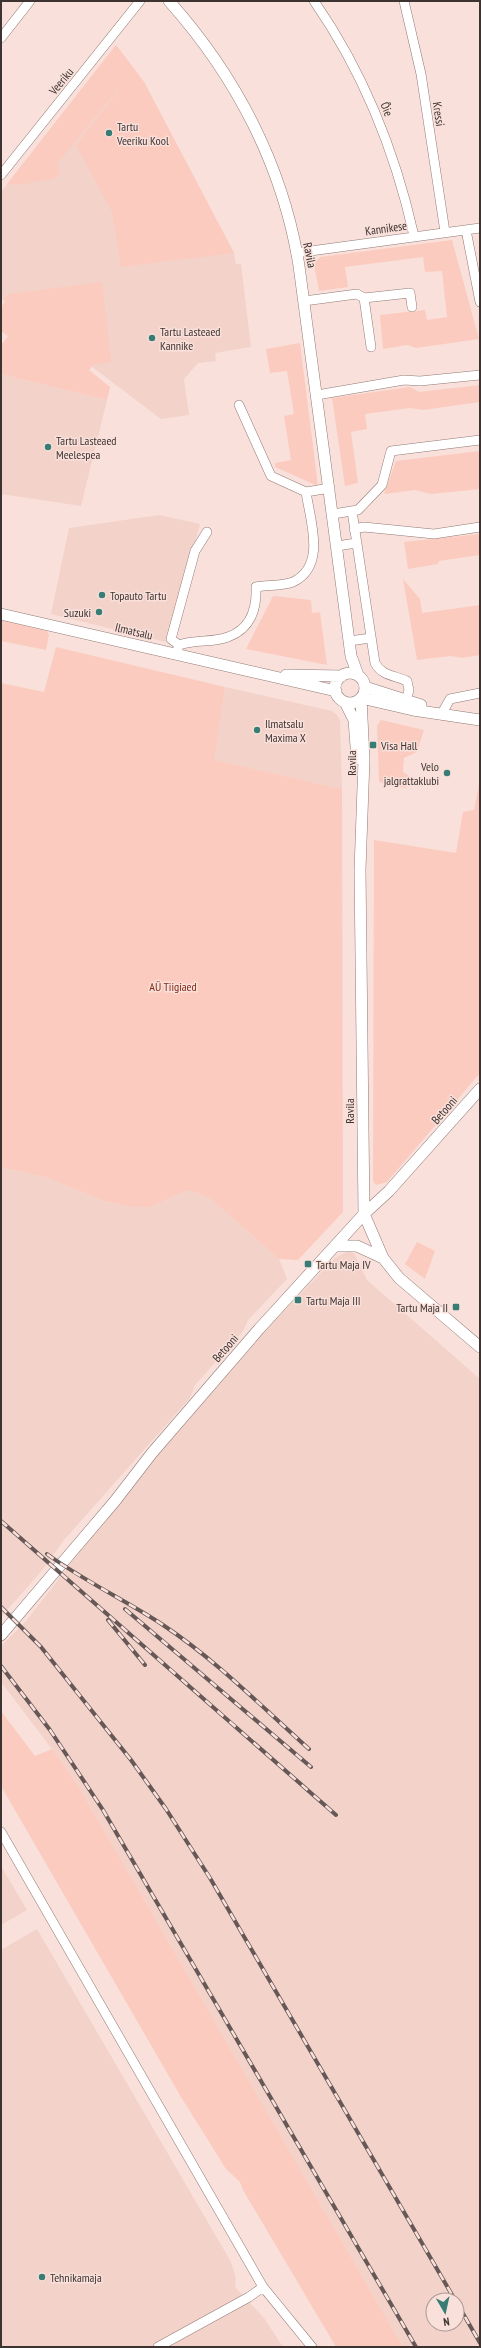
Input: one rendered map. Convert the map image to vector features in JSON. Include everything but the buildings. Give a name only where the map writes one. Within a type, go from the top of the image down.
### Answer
[{"type":"street","points":[[1,38],[30,1]]},
{"type":"street","name":"Veeriku","points":[[1,175],[140,1]]},
{"type":"street","name":"Ravila","points":[[169,1],[215,58],[253,121],[278,182],[296,253],[304,301],[330,488],[351,656],[358,675]]},
{"type":"street","name":"Õie","points":[[314,1],[337,34],[373,105],[404,188],[414,236]]},
{"type":"street","name":"Kressi","points":[[404,1],[421,74],[445,232]]},
{"type":"street","name":"Kannikese","points":[[296,253],[480,228]]},
{"type":"street","points":[[466,230],[480,302]]},
{"type":"street","points":[[304,301],[357,294],[364,298],[410,293],[412,307]]},
{"type":"street","points":[[364,298],[371,347]]},
{"type":"street","points":[[317,395],[404,380],[420,381],[480,375]]},
{"type":"street","points":[[238,405],[271,476],[306,492],[330,488]]},
{"type":"street","points":[[333,514],[358,510],[382,485],[391,452],[480,440]]},
{"type":"street","points":[[207,532],[195,550],[171,639],[177,650],[193,640],[228,637],[236,632],[252,617],[256,609],[256,587],[292,582],[309,566],[314,551],[306,492]]},
{"type":"street","points":[[352,511],[375,663],[378,669],[389,676],[407,680],[409,690],[406,701]]},
{"type":"street","points":[[354,529],[364,527],[434,534],[480,527]]},
{"type":"street","points":[[337,546],[356,543]]},
{"type":"street","name":"Ilmatsalu","points":[[1,614],[177,650],[262,674],[336,691]]},
{"type":"street","points":[[349,641],[371,638]]},
{"type":"street","name":"Ravila","points":[[344,675],[351,656]]},
{"type":"street","name":"Ilmatsalu","points":[[262,674],[344,675]]},
{"type":"street","points":[[365,687],[361,698],[354,702],[345,702],[336,691],[336,683],[344,675],[358,675],[365,687],[442,713]]},
{"type":"street","points":[[442,713],[450,699],[480,693]]},
{"type":"street","points":[[361,698],[412,710],[442,713],[480,720]]},
{"type":"street","name":"Ravila","points":[[360,829],[364,759],[361,698]]},
{"type":"street","name":"Ravila","points":[[345,702],[352,716],[356,730],[360,829],[362,1178],[364,1214],[383,1258],[399,1278],[480,1347]]},
{"type":"street","name":"Betooni","points":[[1,1635],[91,1530],[177,1423],[258,1329],[364,1214],[390,1192],[480,1089]]},
{"type":"street","points":[[335,1246],[357,1246],[383,1258]]},
{"type":"street","points":[[1,1832],[263,2287],[312,2347]]},
{"type":"street","points":[[158,2347],[249,2297],[263,2287]]},
{"type":"shaded area","name":"Tartu Veeriku Kool","points":[[116,45],[144,82],[234,253],[236,264],[241,264],[251,347],[215,353],[216,361],[198,363],[184,379],[189,415],[161,419],[1,298],[1,192]]},
{"type":"shaded area","name":"Tartu Lasteaed Meelespea","points":[[1,374],[107,400],[81,506],[1,494]]},
{"type":"shaded area","points":[[159,515],[200,524],[166,642],[51,614],[69,528]]},
{"type":"shaded area","points":[[225,687],[332,711],[337,715],[340,720],[342,789],[213,760]]},
{"type":"shaded area","points":[[1,1167],[48,1178],[104,1201],[131,1207],[150,1207],[188,1190],[210,1198],[279,1259],[287,1279],[248,1320],[243,1331],[195,1385],[190,1398],[64,1540],[44,1568],[1,1617]]},
{"type":"shaded area","points":[[348,1251],[354,1253],[367,1280],[480,1379],[480,2347],[403,2347],[80,1789],[52,1749],[1,1682],[1,1646],[26,1621],[138,1477],[239,1358],[335,1258]]},
{"type":"shaded area","points":[[1,1866],[27,1910],[1,1925]]},
{"type":"shaded area","points":[[37,1929],[231,2262],[236,2278],[235,2287],[264,2318],[283,2347],[1,2347],[1,1950]]},
{"type":"green space","points":[[116,45],[144,82],[234,253],[121,267],[112,212],[76,145],[118,89],[57,164],[60,170],[58,176],[53,179],[17,185],[7,184]]},
{"type":"green space","points":[[452,240],[479,339],[416,348],[407,345],[383,349],[380,315],[425,310],[427,320],[447,317],[442,271],[425,272],[423,257],[345,267],[348,287],[319,291],[314,264],[320,257]]},
{"type":"green space","points":[[102,282],[111,362],[93,365],[89,370],[110,387],[107,400],[1,374],[1,341],[3,343],[8,336],[1,331],[1,308],[5,301],[3,300],[9,294]]},
{"type":"green space","points":[[300,343],[318,486],[275,467],[275,463],[291,460],[284,416],[294,414],[287,371],[270,373],[266,349]]},
{"type":"green space","points":[[480,385],[480,402],[423,410],[410,408],[365,414],[367,429],[351,432],[358,483],[345,486],[332,398],[410,387],[419,392]]},
{"type":"green space","points":[[480,451],[480,489],[431,494],[415,490],[384,494],[396,461]]},
{"type":"green space","points":[[480,534],[480,555],[439,561],[438,564],[408,569],[404,542]]},
{"type":"green space","points":[[403,579],[420,599],[422,613],[480,605],[480,655],[462,658],[451,656],[417,660]]},
{"type":"green space","points":[[273,596],[311,600],[312,613],[320,612],[327,665],[246,649]]},
{"type":"green space","points":[[1,620],[47,631],[49,635],[46,650],[1,641]]},
{"type":"green space","name":"AÜ Tiigiaed","points":[[56,647],[225,687],[214,760],[342,789],[343,1212],[298,1260],[279,1259],[210,1198],[188,1190],[150,1207],[131,1207],[104,1201],[48,1178],[1,1167],[1,683],[44,692]]},
{"type":"green space","points":[[381,720],[424,730],[417,752],[404,758],[403,772],[412,778],[412,783],[405,788],[379,782],[377,726]]},
{"type":"green space","points":[[480,780],[480,1073],[387,1182],[376,1185],[373,1181],[374,840],[456,853],[463,812],[474,810]]},
{"type":"green space","points":[[417,1242],[435,1251],[425,1279],[405,1264]]},
{"type":"green space","points":[[1,1711],[35,1756],[52,1749],[80,1789],[403,2347],[336,2347],[243,2190],[240,2182],[226,2169],[181,2097],[1,1786]]},
{"type":"railway","points":[[1,1521],[336,1815]]},
{"type":"railway","points":[[47,1554],[75,1573],[149,1616],[202,1653],[309,1749]]},
{"type":"railway","points":[[1,1607],[41,1647],[131,1760],[166,1809],[210,1878],[450,2292]]},
{"type":"railway","points":[[125,1609],[311,1767]]},
{"type":"railway","points":[[108,1620],[145,1665]]},
{"type":"railway","points":[[1,1666],[50,1730],[103,1810],[416,2347]]},
{"type":"railway","points":[[465,2317],[480,2343]]},
{"type":"place","name":"Tartu Veeriku Kool","points":[[109,133]]},
{"type":"place","name":"Tartu Lasteaed Kannike","points":[[152,338]]},
{"type":"place","name":"Tartu Lasteaed Meelespea","points":[[48,447]]},
{"type":"place","name":"Topauto Tartu","points":[[102,595]]},
{"type":"place","name":"Suzuki","points":[[99,612]]},
{"type":"place","name":"Ilmatsalu Maxima X","points":[[257,730]]},
{"type":"place","name":"Visa Hall","points":[[373,745]]},
{"type":"place","name":"Velo jalgrattaklubi","points":[[447,773]]},
{"type":"place","name":"Tartu Maja IV","points":[[308,1264]]},
{"type":"place","name":"Tartu Maja III","points":[[298,1300]]},
{"type":"place","name":"Tartu Maja II","points":[[456,1307]]},
{"type":"place","name":"Tehnikamaja","points":[[42,2277]]}]
